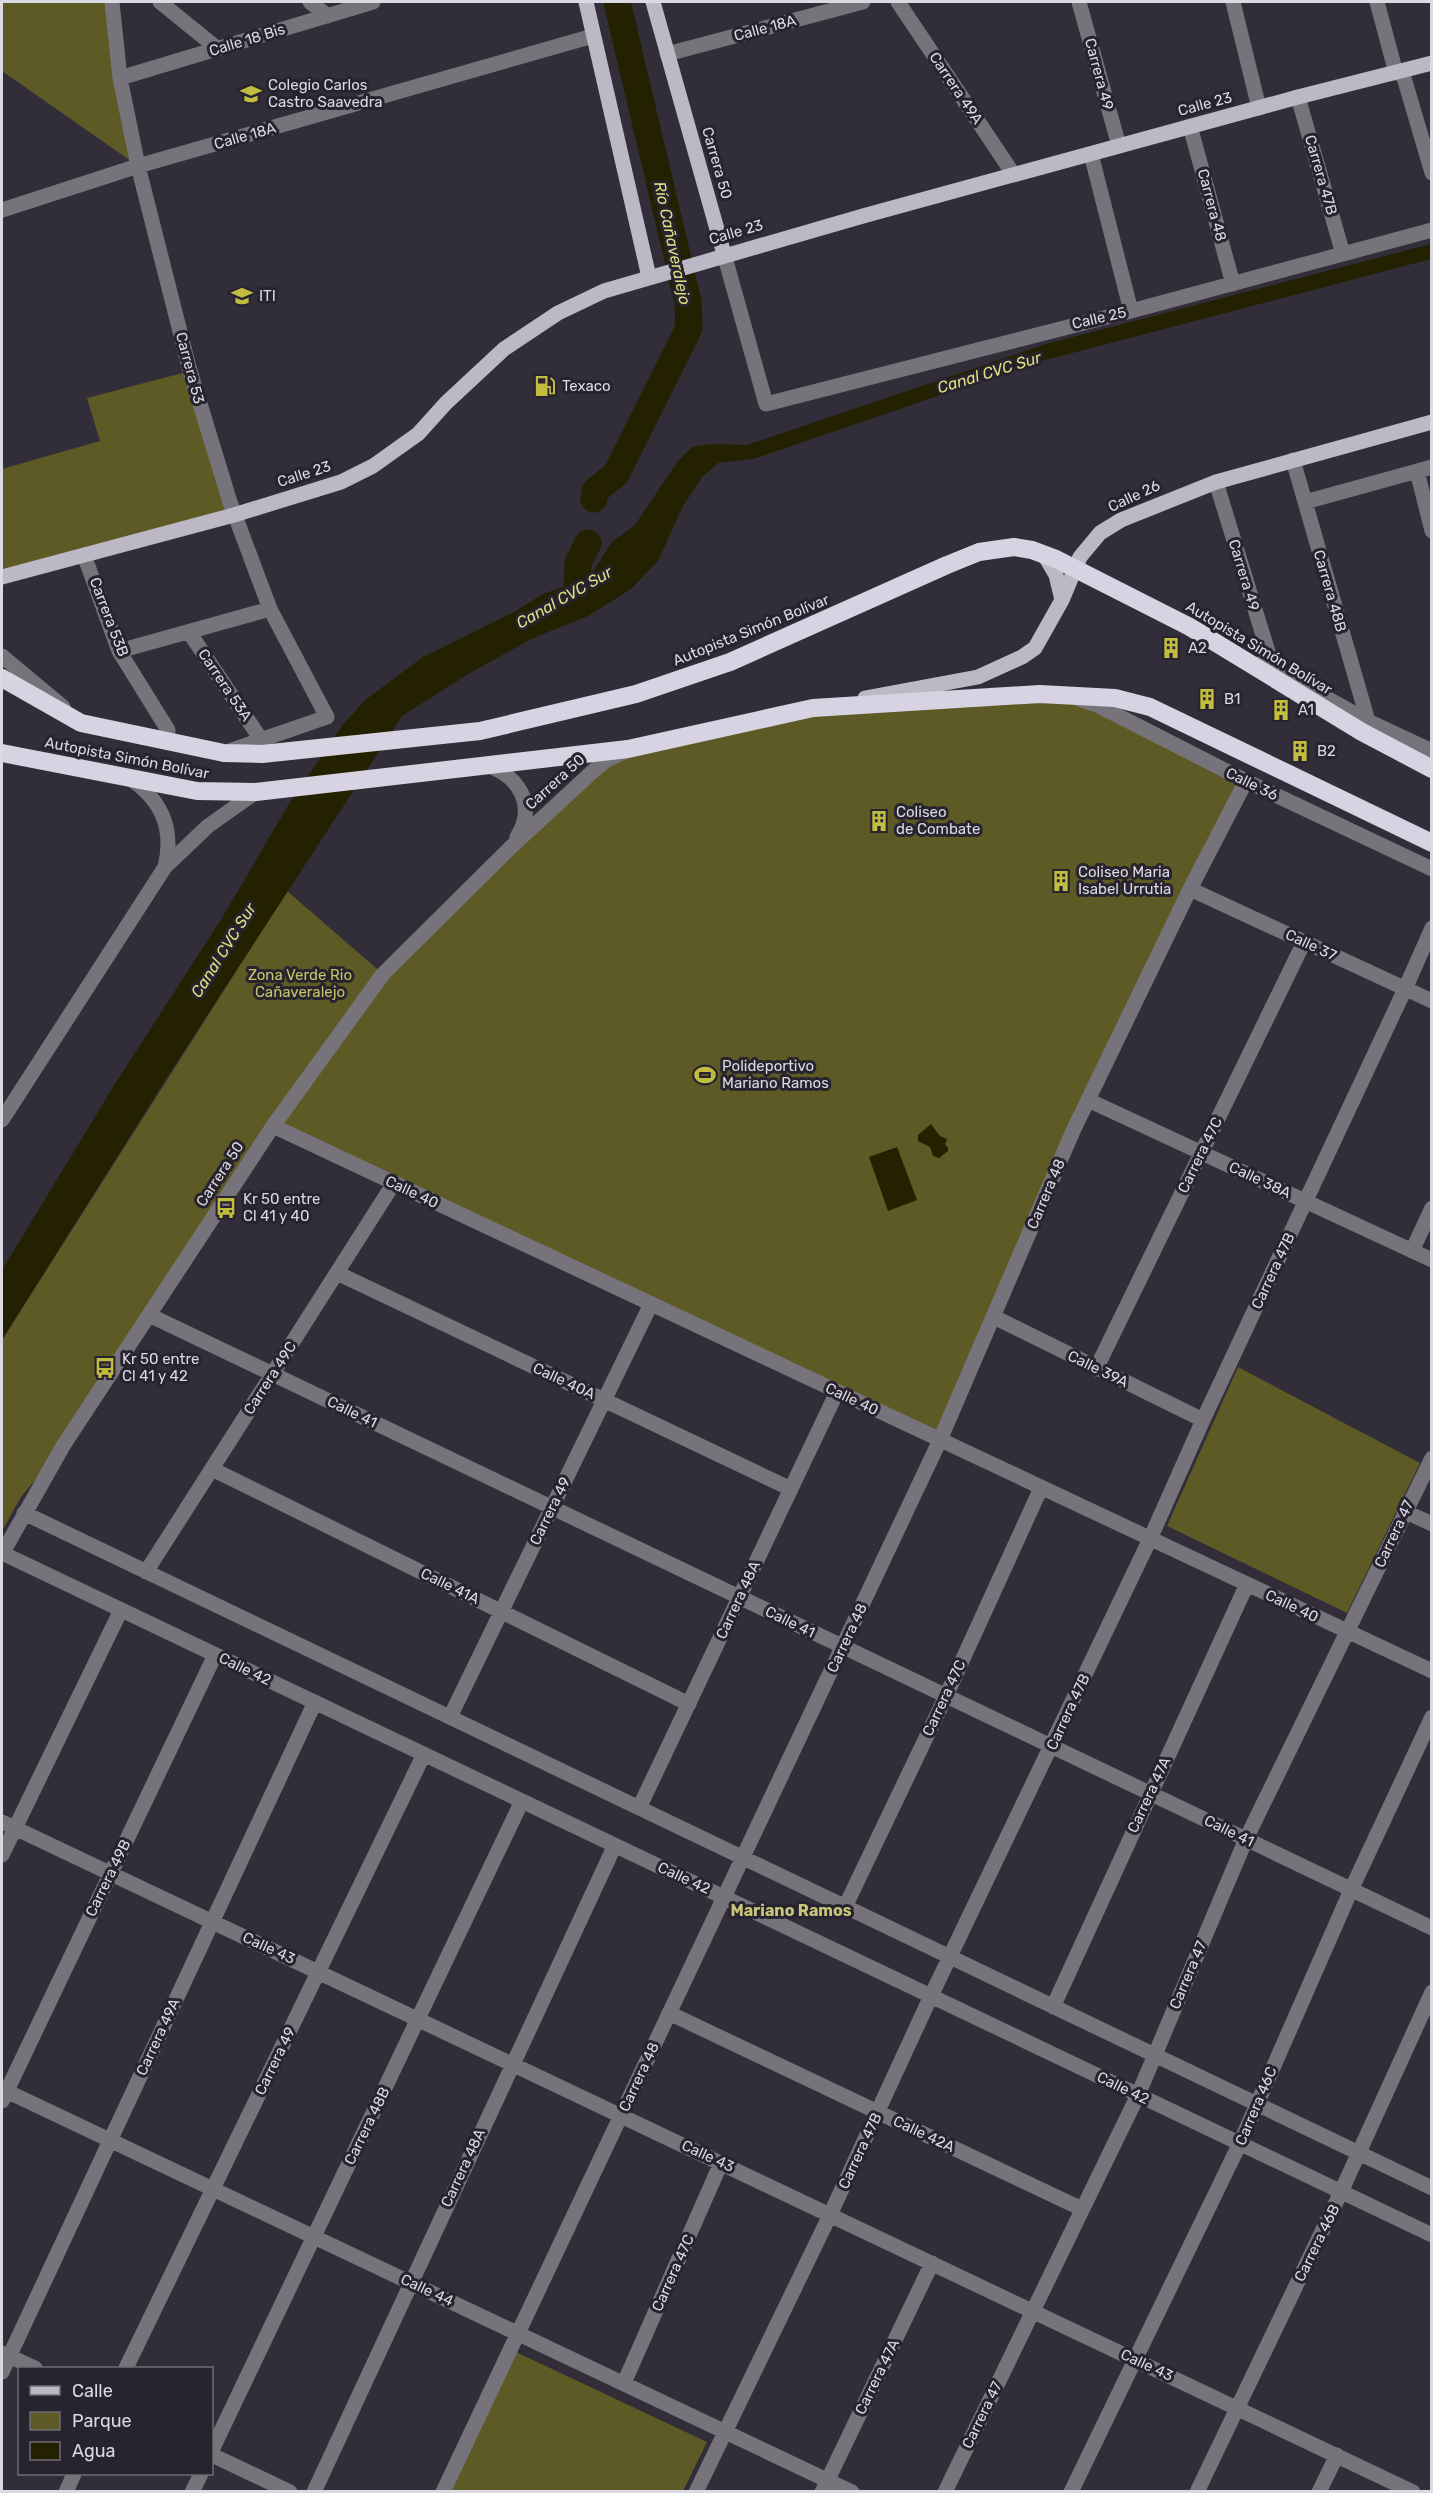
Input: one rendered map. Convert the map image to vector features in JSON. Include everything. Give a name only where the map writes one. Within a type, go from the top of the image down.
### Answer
[{"type":"highway","name":"Autopista Simón Bolívar","points":[[2,678],[81,723],[224,753],[244,755],[480,731],[636,694],[730,662],[979,552],[1014,547],[1043,554],[1190,627],[1362,732],[1431,769]]},
{"type":"highway","name":"Autopista Simón Bolívar","points":[[2,753],[197,791],[280,791],[628,749],[813,708],[1040,694],[1115,698],[1149,707],[1431,843]]},
{"type":"main road","points":[[586,2],[656,274]]},
{"type":"main road","name":"Carrera 50","points":[[653,2],[717,256]]},
{"type":"main road","name":"Calle 23","points":[[2,577],[234,515],[341,482],[374,466],[418,434],[476,375],[531,329],[579,301],[604,291],[717,256],[1190,126],[1431,63]]},
{"type":"main road","name":"Calle 26","points":[[813,708],[978,677],[996,670],[1035,648],[1062,600],[1080,557],[1100,533],[1114,524],[1195,488],[1431,422]]},
{"type":"main road","points":[[1043,554],[1056,575],[1062,600]]},
{"type":"street","name":"Carrera 53","points":[[112,2],[120,78],[138,166],[190,371],[234,515],[270,609],[327,717],[260,738]]},
{"type":"street","points":[[160,2],[218,49]]},
{"type":"street","points":[[310,2],[328,16]]},
{"type":"street","name":"Calle 18 Bis","points":[[120,78],[373,2]]},
{"type":"street","name":"Calle 18A","points":[[667,54],[863,2]]},
{"type":"street","name":"Carrera 49A","points":[[898,2],[1014,175]]},
{"type":"street","name":"Carrera 49","points":[[1080,2],[1119,146]]},
{"type":"street","points":[[1233,2],[1259,108]]},
{"type":"street","points":[[1377,2],[1431,173]]},
{"type":"street","name":"Calle 18A","points":[[2,210],[138,166],[593,36]]},
{"type":"street","name":"Carrera 47B","points":[[1298,97],[1343,254]]},
{"type":"street","name":"Carrera 48","points":[[1190,126],[1233,284]]},
{"type":"street","points":[[1090,154],[1131,311]]},
{"type":"street","name":"Calle 25","points":[[766,404],[1131,311],[1431,230]]},
{"type":"street","name":"Carrera 50","points":[[717,256],[766,404]]},
{"type":"street","name":"Carrera 48B","points":[[1293,460],[1368,721]]},
{"type":"street","points":[[1305,502],[1424,469],[1431,531]]},
{"type":"street","name":"Carrera 49","points":[[1216,482],[1273,668]]},
{"type":"street","name":"Carrera 53B","points":[[84,555],[119,651],[168,730],[167,741]]},
{"type":"street","points":[[119,651],[270,609]]},
{"type":"street","points":[[1190,627],[1273,668],[1368,721],[1431,751]]},
{"type":"street","name":"Carrera 53A","points":[[189,632],[260,738]]},
{"type":"street","points":[[2,656],[81,723]]},
{"type":"street","name":"Calle 36","points":[[1072,697],[1099,706],[1246,782],[1431,869]]},
{"type":"street","points":[[224,753],[260,738]]},
{"type":"street","name":"Carrera 50","points":[[2,1553],[63,1446],[273,1126],[383,974],[511,847],[591,773],[606,761],[628,749]]},
{"type":"street","name":"Carrera 50","points":[[486,765],[512,778],[521,791],[525,805],[525,820],[511,847]]},
{"type":"street","points":[[132,780],[157,802],[165,818],[169,834],[169,851],[165,867]]},
{"type":"street","name":"Carrera 48","points":[[443,2492],[940,1440],[1088,1100],[1190,888],[1246,782]]},
{"type":"street","points":[[4,1108],[165,867],[208,826],[256,792]]},
{"type":"street","name":"Calle 37","points":[[1190,888],[1431,1001]]},
{"type":"street","name":"Carrera 47B","points":[[696,2492],[830,2215],[931,1996],[1150,1539],[1203,1420],[1405,989],[1431,928]]},
{"type":"street","name":"Carrera 47C","points":[[1096,1369],[1304,942]]},
{"type":"street","name":"Calle 38A","points":[[1088,1100],[1431,1260]]},
{"type":"street","name":"Calle 40","points":[[273,1126],[1431,1671]]},
{"type":"street","name":"Carrera 49C","points":[[146,1572],[394,1183]]},
{"type":"street","points":[[1412,1251],[1431,1208]]},
{"type":"street","name":"Calle 40A","points":[[337,1273],[791,1489]]},
{"type":"street","name":"Carrera 49","points":[[450,1718],[651,1304]]},
{"type":"street","name":"Calle 41","points":[[149,1315],[1431,1928]]},
{"type":"street","name":"Calle 39A","points":[[994,1317],[1203,1420]]},
{"type":"street","name":"Carrera 48A","points":[[639,1808],[837,1392]]},
{"type":"street","name":"Carrera 47","points":[[945,2492],[1138,2095],[1246,1839],[1431,1458]]},
{"type":"street","name":"Calle 41A","points":[[212,1469],[689,1704]]},
{"type":"street","name":"Carrera 47C","points":[[845,1907],[946,1696],[1041,1488]]},
{"type":"street","points":[[1404,1511],[1431,1524]]},
{"type":"street","points":[[24,1513],[1431,2188]]},
{"type":"street","name":"Calle 42","points":[[2,1553],[1431,2235]]},
{"type":"street","name":"Carrera 47A","points":[[1053,2007],[1247,1584]]},
{"type":"street","points":[[2,1855],[8,1825],[121,1610]]},
{"type":"street","name":"Carrera 49B","points":[[3,2094],[216,1655]]},
{"type":"street","name":"Carrera 49A","points":[[2,2372],[5,2354],[110,2140],[315,1702]]},
{"type":"street","name":"Carrera 46C","points":[[1071,2492],[1240,2143],[1351,1890],[1431,1717]]},
{"type":"street","name":"Carrera 49","points":[[126,2367],[424,1754]]},
{"type":"street","name":"Carrera 48B","points":[[213,2451],[522,1801]]},
{"type":"street","name":"Calle 43","points":[[8,1825],[1413,2492]]},
{"type":"street","name":"Carrera 48A","points":[[314,2492],[615,1845]]},
{"type":"street","name":"Carrera 46B","points":[[1197,2492],[1341,2192],[1431,1992]]},
{"type":"street","name":"Calle 42A","points":[[669,2013],[1082,2209]]},
{"type":"street","name":"Calle 44","points":[[3,2094],[110,2140],[725,2431],[825,2486],[852,2492]]},
{"type":"street","name":"Carrera 47C","points":[[624,2383],[721,2163]]},
{"type":"street","name":"Carrera 47A","points":[[825,2486],[932,2263]]},
{"type":"street","points":[[5,2354],[33,2367]]},
{"type":"street","points":[[213,2454],[290,2492]]},
{"type":"street","points":[[1319,2492],[1337,2455]]},
{"type":"street","points":[[66,2492],[74,2475]]},
{"type":"street","points":[[192,2492],[200,2475]]},
{"type":"green space","points":[[2,2],[112,2],[138,166],[2,71]]},
{"type":"green space","points":[[190,371],[234,515],[2,577],[2,469],[100,441],[87,398]]},
{"type":"green space","name":"Polideportivo Mariano Ramos","points":[[1072,697],[1246,781],[1190,889],[940,1440],[273,1126],[63,1446],[21,1497],[2,1531],[2,1340],[287,891],[383,974],[605,761],[781,716]]},
{"type":"green space","points":[[1238,1367],[1420,1463],[1347,1613],[1167,1526]]},
{"type":"green space","points":[[516,2352],[707,2442],[683,2491],[451,2492]]},
{"type":"water","name":"Canal CVC Sur","points":[[1431,244],[1431,259],[1034,363],[753,459],[718,463],[702,477],[683,506],[658,561],[631,589],[588,616],[531,639],[465,676],[402,716],[167,1077],[2,1340],[2,1270],[115,1084],[222,918],[289,804],[342,726],[364,701],[423,657],[514,612],[543,594],[578,582],[594,570],[612,542],[635,525],[678,461],[692,447],[711,444],[747,445],[1046,344]]},
{"type":"water","points":[[931,1124],[940,1136],[947,1139],[945,1144],[948,1151],[939,1158],[933,1156],[930,1147],[918,1141],[918,1135]]},
{"type":"water","points":[[897,1147],[917,1200],[888,1211],[869,1157]]},
{"type":"waterway","name":"Río Cañaveralejo","points":[[594,499],[595,491],[616,474],[689,328],[688,302],[617,2]]},
{"type":"waterway","name":"Río Cañaveralejo","points":[[577,594],[578,563],[588,543]]},
{"type":"place","name":"Colegio Carlos Castro Saavedra","points":[[251,94]]},
{"type":"place","name":"ITI","points":[[242,296]]},
{"type":"place","name":"Texaco","points":[[545,386]]},
{"type":"place","name":"A2","points":[[1171,648]]},
{"type":"place","name":"B1","points":[[1207,699]]},
{"type":"place","name":"A1","points":[[1281,710]]},
{"type":"place","name":"B2","points":[[1300,751]]},
{"type":"place","name":"Coliseo de Combate","points":[[879,821]]},
{"type":"place","name":"Coliseo Maria Isabel Urrutia","points":[[1061,881]]},
{"type":"place","name":"Polideportivo Mariano Ramos","points":[[705,1075]]},
{"type":"place","name":"Kr 50 entre Cl 41 y 40","points":[[226,1208]]},
{"type":"place","name":"Kr 50 entre Cl 41 y 42","points":[[105,1368]]},
{"type":"district","name":"Mariano Ramos","points":[[791,1910]]},
{"type":"park label","name":"Zona Verde Rio Cañaveralejo","points":[[300,984]]}]
